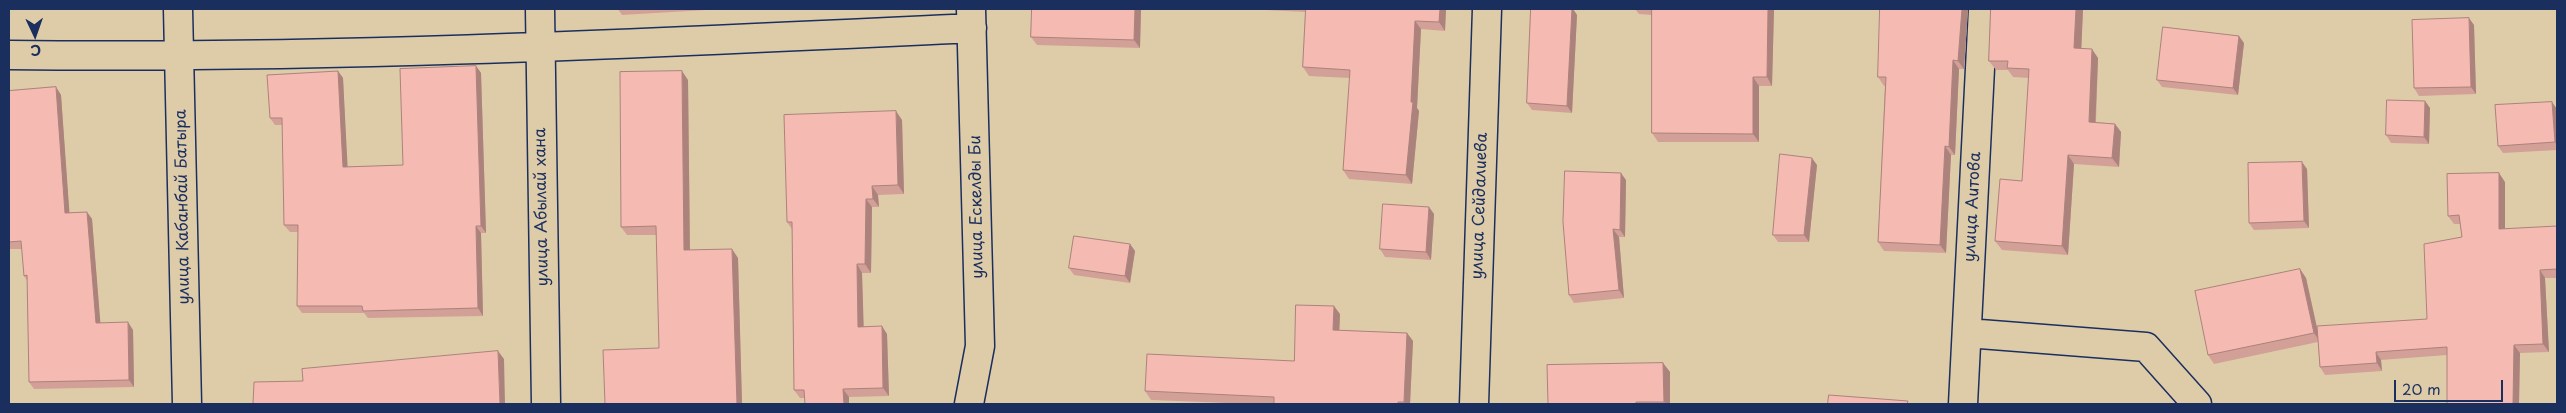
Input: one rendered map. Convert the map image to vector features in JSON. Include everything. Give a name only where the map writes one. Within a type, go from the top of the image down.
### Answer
[{"type":"street","name":"улица Кабанбай Батыра","points":[[178,9],[187,404]]},
{"type":"street","name":"улица Абылай хана","points":[[540,9],[539,48],[546,404]]},
{"type":"street","name":"улица Сейдалиева","points":[[1474,404],[1487,9]]},
{"type":"street","name":"улица Аитова","points":[[1963,404],[1983,9]]},
{"type":"street","points":[[9,55],[179,57],[539,48],[972,18]]},
{"type":"street","name":"улица Ескелды Би","points":[[969,404],[980,346],[972,18]]},
{"type":"street","points":[[1967,333],[2146,347],[2196,404]]},
{"type":"building","points":[[1032,9],[1135,9],[1134,40],[1031,37]]},
{"type":"building","points":[[1306,9],[1440,9],[1439,22],[1415,21],[1411,102],[1413,102],[1406,175],[1343,170],[1350,70],[1303,67]]},
{"type":"building","points":[[1531,9],[1572,9],[1567,106],[1527,103]]},
{"type":"building","points":[[1652,9],[1768,9],[1767,77],[1753,77],[1753,134],[1652,133]]},
{"type":"building","points":[[1880,9],[1962,9],[1958,61],[1953,60],[1949,147],[1945,146],[1940,245],[1878,242],[1886,77],[1878,77]]},
{"type":"building","points":[[1991,9],[2076,9],[2074,48],[2092,49],[2089,122],[2115,124],[2112,158],[2068,155],[2062,246],[1995,241],[2000,179],[2022,181],[2029,69],[2007,68],[2008,61],[1989,61]]},
{"type":"building","points":[[2469,18],[2471,87],[2414,88],[2412,20]]},
{"type":"building","points":[[2163,27],[2239,36],[2233,88],[2157,80]]},
{"type":"building","points":[[476,66],[481,226],[476,226],[478,308],[363,311],[362,306],[297,306],[298,225],[284,225],[282,118],[270,118],[267,75],[338,71],[343,167],[403,165],[400,69]]},
{"type":"building","points":[[682,71],[684,250],[732,249],[737,404],[605,404],[603,350],[659,348],[656,226],[621,227],[620,72]]},
{"type":"building","points":[[56,87],[65,213],[87,212],[96,323],[128,322],[129,380],[29,382],[27,275],[24,276],[21,241],[9,242],[9,91]]},
{"type":"building","points":[[2387,100],[2425,101],[2424,137],[2386,135]]},
{"type":"building","points":[[2552,102],[2555,142],[2498,146],[2495,105]]},
{"type":"building","points":[[896,111],[898,185],[872,186],[873,199],[866,199],[865,264],[857,264],[858,327],[882,326],[883,388],[843,389],[844,404],[805,404],[804,390],[794,390],[792,222],[787,222],[784,115]]},
{"type":"building","points":[[1780,154],[1812,158],[1804,235],[1773,235]]},
{"type":"building","points":[[2302,162],[2304,221],[2249,223],[2248,163]]},
{"type":"building","points":[[1565,171],[1621,173],[1620,230],[1613,229],[1619,290],[1569,295],[1563,222]]},
{"type":"building","points":[[2499,173],[2499,229],[2557,226],[2557,269],[2540,270],[2543,344],[2514,345],[2513,404],[2447,404],[2447,347],[2376,352],[2377,363],[2320,367],[2317,326],[2427,319],[2424,244],[2462,237],[2459,215],[2448,216],[2447,174]]},
{"type":"building","points":[[1383,204],[1429,207],[1426,252],[1380,249]]},
{"type":"building","points":[[1074,236],[1130,244],[1125,276],[1069,268]]},
{"type":"building","points":[[2300,269],[2314,333],[2208,355],[2195,291]]},
{"type":"building","points":[[1296,305],[1334,306],[1333,330],[1407,333],[1404,402],[1398,402],[1398,404],[1274,404],[1274,397],[1145,391],[1147,354],[1294,361]]},
{"type":"building","points":[[498,351],[500,404],[253,404],[254,382],[303,381],[302,369]]},
{"type":"building","points":[[1663,363],[1664,402],[1636,402],[1636,404],[1548,404],[1547,365]]},
{"type":"building","points":[[1829,395],[1908,401],[1907,404],[1828,404]]}]
